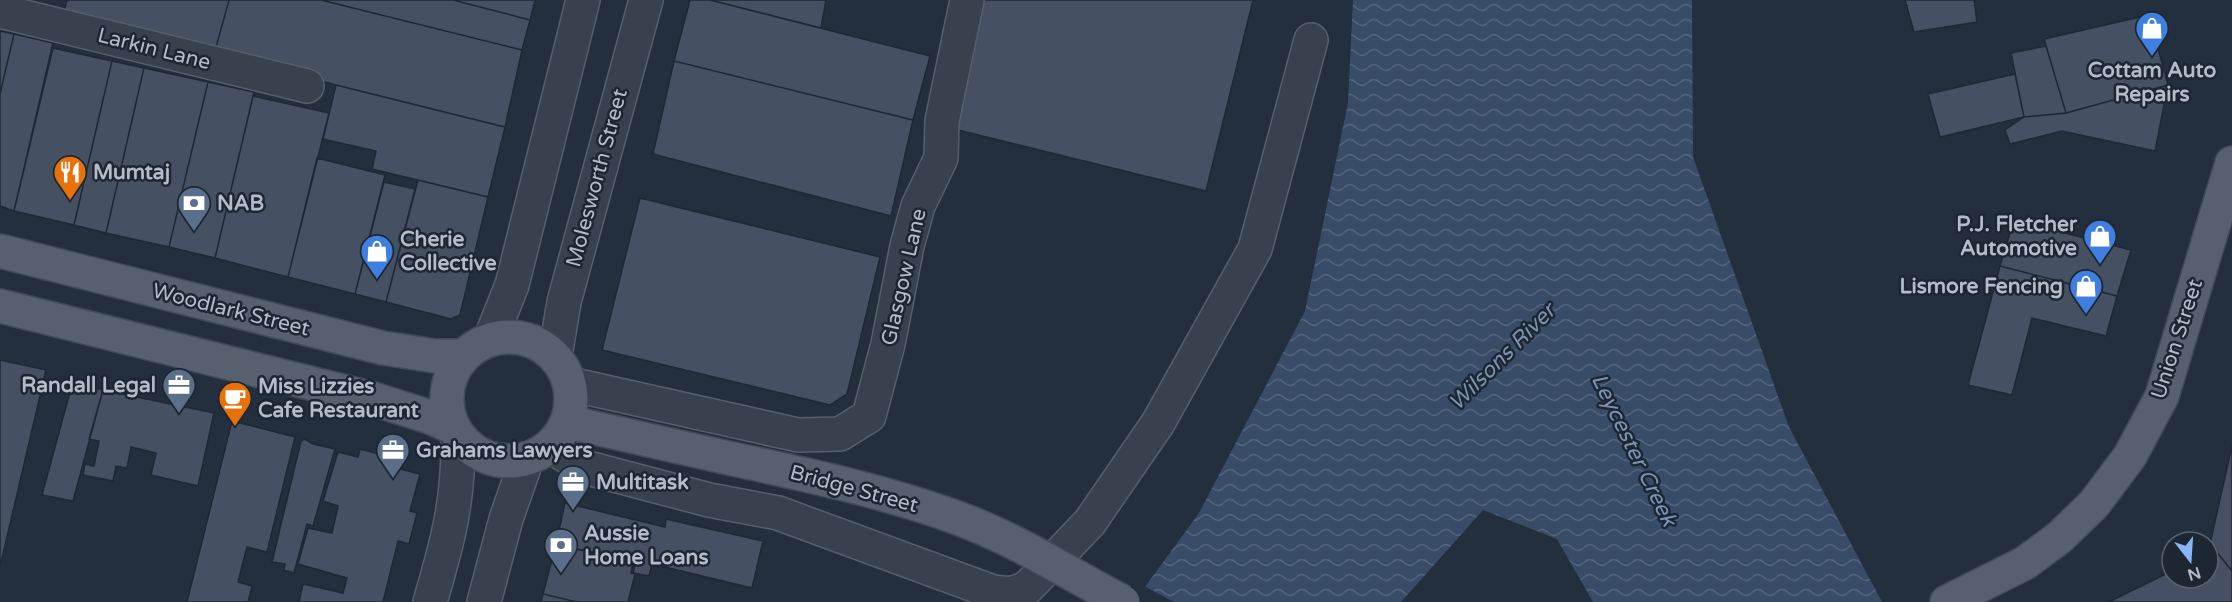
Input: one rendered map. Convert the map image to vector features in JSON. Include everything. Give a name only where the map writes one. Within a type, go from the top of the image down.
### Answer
[{"type":"main road","name":"Union Street","points":[[1947,602],[2025,563],[2060,537],[2094,504],[2130,456],[2162,396],[2232,163]]},
{"type":"main road","name":"Woodlark Street","points":[[0,251],[383,348],[435,356],[476,348]]},
{"type":"main road","points":[[0,306],[370,398],[430,417],[455,432],[472,450],[489,459],[508,462],[548,442],[572,400],[562,370],[541,345],[525,339],[507,337],[476,348],[451,374],[446,395],[455,432]]},
{"type":"main road","name":"Bridge Street","points":[[548,442],[733,459],[827,479],[956,518],[1011,542],[1123,602]]},
{"type":"street","points":[[476,348],[512,285],[583,0]]},
{"type":"street","name":"Molesworth Street","points":[[562,370],[559,325],[572,269],[646,0]]},
{"type":"street","name":"Glasgow Lane","points":[[840,434],[869,416],[888,344],[907,246],[918,206],[941,158],[942,121],[967,0]]},
{"type":"street","name":"Larkin Lane","points":[[0,11],[42,10],[307,87]]},
{"type":"street","points":[[484,602],[506,519],[548,442],[584,467],[709,500],[778,513],[993,592],[1011,594],[1027,588],[1090,522],[1158,423],[1255,249],[1311,40]]},
{"type":"street","name":"Bridge Street","points":[[562,370],[798,435],[840,434]]},
{"type":"street","points":[[430,602],[455,512],[459,475],[455,432]]},
{"type":"water","points":[[1353,0],[1692,0],[1693,157],[1789,427],[1882,602],[1593,602],[1557,539],[1483,510],[1401,602],[1134,602],[1199,513],[1305,311],[1348,103]]},
{"type":"pier","points":[[1144,586],[1174,602],[1131,602]]},
{"type":"building","points":[[67,0],[229,0],[215,51],[64,12]]},
{"type":"building","points":[[229,0],[321,0],[522,50],[505,127],[336,85],[215,51]]},
{"type":"building","points":[[321,0],[453,0],[530,20],[522,50]]},
{"type":"building","points":[[453,0],[535,0],[530,20]]},
{"type":"building","points":[[690,0],[710,0],[930,56],[913,120],[674,61]]},
{"type":"building","points":[[710,0],[826,0],[821,28]]},
{"type":"building","points":[[980,0],[1253,0],[1206,191],[950,128]]},
{"type":"building","points":[[1905,0],[1974,0],[1977,22],[1914,32]]},
{"type":"building","points":[[2149,15],[2168,85],[2066,113],[2044,39]]},
{"type":"building","points":[[0,31],[14,34],[0,94]]},
{"type":"building","points":[[14,34],[53,43],[14,211],[0,206],[0,94]]},
{"type":"building","points":[[2046,46],[2066,113],[2024,117],[2011,53]]},
{"type":"building","points":[[53,48],[112,61],[74,225],[14,211]]},
{"type":"building","points":[[112,61],[144,68],[106,233],[74,225]]},
{"type":"building","points":[[674,61],[913,120],[891,216],[653,154]]},
{"type":"building","points":[[144,68],[208,82],[169,247],[106,233]]},
{"type":"building","points":[[2015,74],[2024,117],[1940,137],[1928,94]]},
{"type":"building","points":[[208,82],[254,92],[215,258],[169,247]]},
{"type":"building","points":[[336,85],[505,127],[488,197],[372,169],[376,151],[323,139]]},
{"type":"building","points":[[2168,85],[2155,151],[2062,131],[2010,144],[2005,130],[2024,117],[2066,113]]},
{"type":"building","points":[[253,96],[329,113],[288,277],[215,258]]},
{"type":"building","points":[[317,158],[385,175],[355,294],[288,277]]},
{"type":"building","points":[[418,180],[488,197],[460,315],[451,319],[386,302]]},
{"type":"building","points":[[384,182],[415,189],[386,302],[355,294]]},
{"type":"building","points":[[640,198],[880,257],[847,394],[830,405],[602,350]]},
{"type":"building","points":[[2014,220],[2131,250],[2117,296],[2000,266]]},
{"type":"building","points":[[2000,266],[2117,296],[2106,336],[2032,318],[2012,395],[1968,385]]},
{"type":"building","points":[[0,360],[46,370],[0,567]]},
{"type":"building","points":[[73,381],[103,390],[73,501],[42,495]]},
{"type":"building","points":[[103,390],[214,413],[198,486],[151,475],[156,453],[131,447],[127,468],[116,466],[113,481],[83,475],[85,464],[94,466],[99,441],[89,439]]},
{"type":"building","points":[[232,421],[295,437],[267,552],[247,547],[238,582],[252,586],[248,602],[187,602]]},
{"type":"building","points":[[305,439],[313,444],[335,449],[313,526],[307,524],[294,573],[284,570],[285,564],[272,562],[301,441]]},
{"type":"building","points":[[2232,446],[2232,571],[2220,556],[2220,530],[2213,530]]},
{"type":"building","points":[[360,449],[402,460],[400,469],[420,474],[410,511],[417,513],[409,544],[398,541],[383,602],[299,602],[303,584],[343,593],[347,578],[298,564],[308,528],[332,533],[338,506],[323,501],[338,452],[358,457]]},
{"type":"building","points":[[565,503],[665,527],[666,519],[763,541],[752,588],[652,564],[649,576],[633,573],[636,562],[556,544]]},
{"type":"building","points":[[556,544],[633,563],[631,573],[635,574],[628,602],[577,602],[543,594]]},
{"type":"building","points":[[2220,556],[2232,571],[2232,602],[2109,602],[2160,577],[2160,590],[2220,590]]},
{"type":"building","points":[[543,594],[577,602],[541,602]]},
{"type":"place","name":"Cottam Auto Repairs","points":[[2152,57]]},
{"type":"place","name":"Mumtaj","points":[[70,201]]},
{"type":"place","name":"NAB","points":[[194,232]]},
{"type":"place","name":"P.J. Fletcher Automotive","points":[[2100,265]]},
{"type":"place","name":"Cherie Collective","points":[[377,280]]},
{"type":"place","name":"Lismore Fencing","points":[[2086,315]]},
{"type":"place","name":"Randall Legal","points":[[179,414]]},
{"type":"place","name":"Miss Lizzies Cafe Restaurant","points":[[235,427]]},
{"type":"place","name":"Grahams Lawyers","points":[[393,479]]},
{"type":"place","name":"Multitask","points":[[573,511]]},
{"type":"place","name":"Aussie Home Loans","points":[[561,574]]},
{"type":"water label","name":"Wilsons River","points":[[1502,357]]},
{"type":"water label","name":"Leycester Creek","points":[[1634,450]]}]
